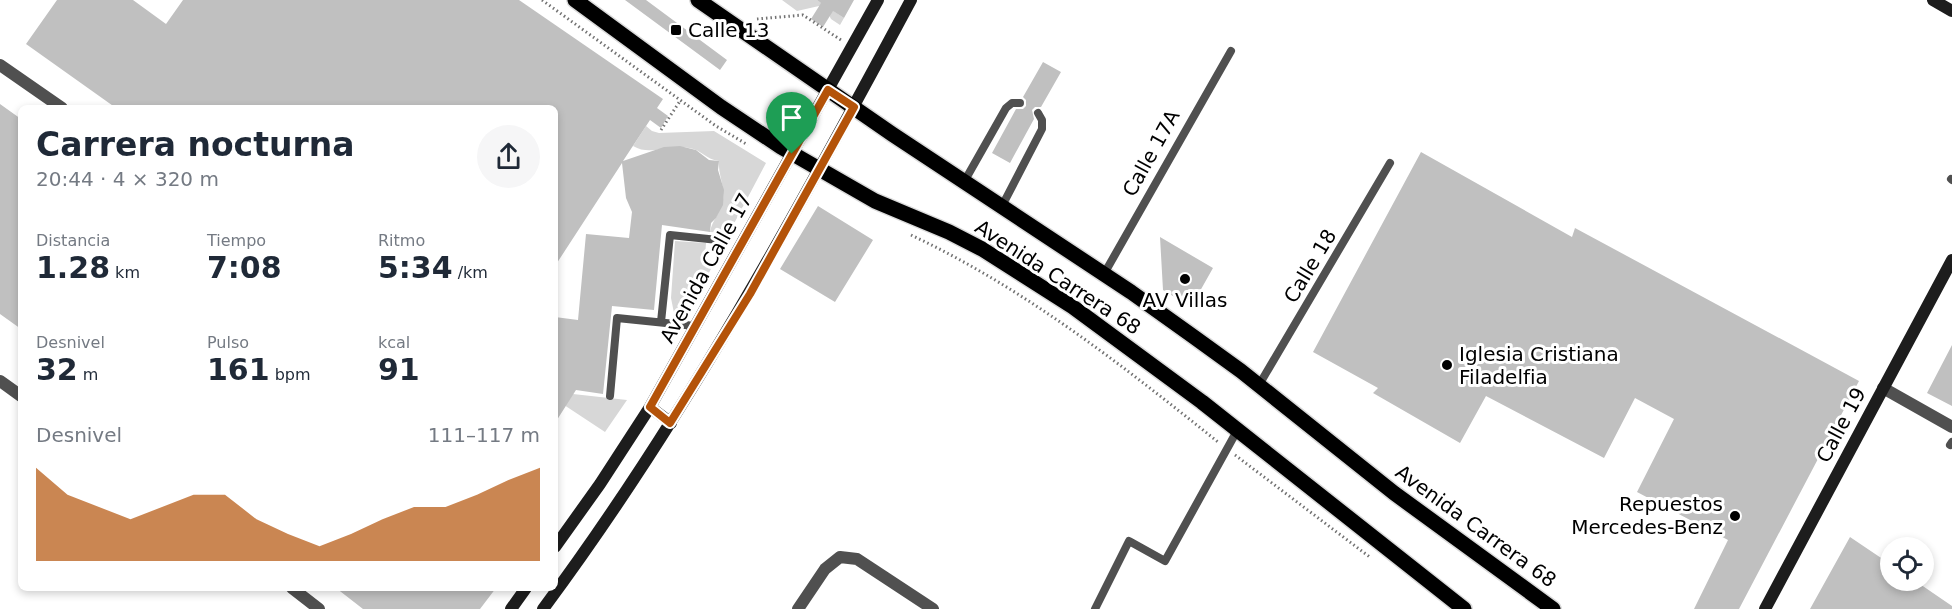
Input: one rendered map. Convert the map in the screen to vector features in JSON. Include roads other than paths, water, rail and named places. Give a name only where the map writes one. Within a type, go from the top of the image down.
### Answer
[{"type":"main road","name":"Avenida Carrera 68","points":[[575,0],[721,107],[792,154],[876,201],[958,236],[1014,268],[1134,351],[1238,429],[1464,609]]},
{"type":"main road","name":"Avenida Carrera 68","points":[[698,0],[1194,337],[1259,385],[1394,493],[1553,609]]},
{"type":"street","name":"Avenida Calle 17","points":[[558,543],[650,407],[879,0]]},
{"type":"street","points":[[558,588],[623,496],[750,294],[911,0]]},
{"type":"street","points":[[1933,0],[1952,10]]},
{"type":"street","points":[[0,65],[58,105]]},
{"type":"street","name":"Calle 19","points":[[1765,609],[1883,388],[1947,282],[1952,260]]},
{"type":"street","points":[[0,381],[18,394]]},
{"type":"street","points":[[1883,388],[1952,427]]},
{"type":"street","points":[[650,407],[670,423]]},
{"type":"street","points":[[798,609],[825,569],[840,557],[857,559],[933,609]]},
{"type":"street","points":[[296,591],[319,609]]},
{"type":"street","points":[[511,609],[524,591]]},
{"type":"street","points":[[543,609],[556,591]]},
{"type":"lane","name":"Calle 17A","points":[[1104,274],[1231,51]]},
{"type":"lane","points":[[964,182],[1006,108],[1012,103],[1020,103]]},
{"type":"lane","points":[[1002,207],[1042,129],[1042,120],[1038,113]]},
{"type":"lane","name":"Calle 18","points":[[1259,385],[1390,163]]},
{"type":"lane","points":[[661,322],[670,235],[718,240]]},
{"type":"lane","points":[[610,396],[617,318],[695,326]]},
{"type":"lane","points":[[1095,609],[1130,541],[1165,561],[1238,429]]},
{"type":"place","name":"Calle 13","points":[[676,30]]},
{"type":"place","name":"AV Villas","points":[[1185,279]]},
{"type":"place","name":"Iglesia Cristiana Filadelfia","points":[[1447,365]]},
{"type":"place","name":"Repuestos Mercedes-Benz","points":[[1735,516]]}]
